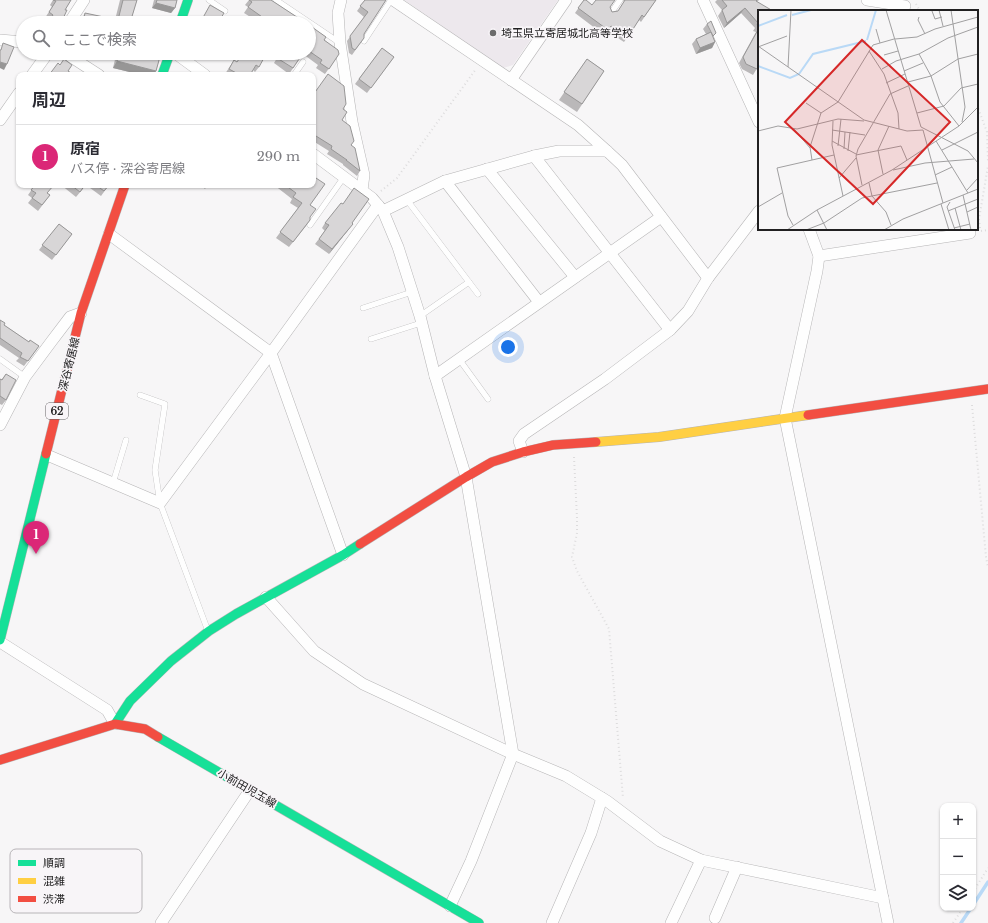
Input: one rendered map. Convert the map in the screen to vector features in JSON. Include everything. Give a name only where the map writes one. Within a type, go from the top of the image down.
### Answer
[{"type":"main road","points":[[182,16],[188,0]]},
{"type":"main road","points":[[163,72],[167,60]]},
{"type":"main road","name":"深谷寄居線","points":[[0,641],[82,313],[124,188]]},
{"type":"main road","points":[[115,724],[130,701],[171,660],[208,631],[343,555],[492,462],[523,452],[553,445],[659,437],[988,389]]},
{"type":"main road","name":"小前田児玉線","points":[[0,760],[115,724],[145,729],[478,923]]},
{"type":"street","points":[[74,16],[84,0]]},
{"type":"street","points":[[341,0],[338,13],[340,43],[352,122],[364,175],[362,190]]},
{"type":"street","points":[[392,0],[578,125],[622,165],[708,278]]},
{"type":"street","points":[[511,80],[566,0]]},
{"type":"street","points":[[703,0],[758,120]]},
{"type":"street","points":[[867,0],[904,4]]},
{"type":"street","points":[[0,40],[16,41]]},
{"type":"street","points":[[34,72],[43,60]]},
{"type":"street","points":[[76,60],[94,72]]},
{"type":"street","points":[[185,60],[201,72]]},
{"type":"street","points":[[0,120],[16,97]]},
{"type":"street","points":[[47,454],[160,503],[271,353],[377,204],[407,200],[445,181],[534,156],[559,151],[607,151]]},
{"type":"street","points":[[316,156],[362,190],[377,204],[398,247],[466,477],[513,754],[471,861],[450,906]]},
{"type":"street","points":[[534,156],[670,330]]},
{"type":"street","points":[[487,169],[575,277]]},
{"type":"street","points":[[445,181],[540,302]]},
{"type":"street","points":[[523,452],[519,441],[524,434],[606,380],[670,330],[688,311],[708,278],[758,211]]},
{"type":"street","points":[[435,376],[661,217]]},
{"type":"street","points":[[809,230],[819,256],[785,418],[888,923]]},
{"type":"street","points":[[819,256],[976,232]]},
{"type":"street","points":[[109,234],[271,353],[343,555]]},
{"type":"street","points":[[0,425],[25,377],[70,317],[82,313]]},
{"type":"street","points":[[266,597],[314,651],[363,684],[513,754],[566,776],[602,798],[660,842],[701,860],[883,898]]},
{"type":"street","points":[[0,641],[107,710],[115,724]]},
{"type":"street","points":[[161,923],[250,790]]},
{"type":"street","points":[[552,923],[591,833],[602,798]]},
{"type":"street","points":[[671,923],[701,860]]},
{"type":"street","points":[[715,918],[737,867]]},
{"type":"lane","points":[[209,0],[225,11]]},
{"type":"lane","points":[[276,0],[300,16]]},
{"type":"lane","points":[[364,40],[392,0]]},
{"type":"lane","points":[[611,13],[620,0]]},
{"type":"lane","points":[[316,27],[340,43]]},
{"type":"lane","points":[[296,72],[303,62]]},
{"type":"lane","points":[[310,225],[344,177]]},
{"type":"lane","points":[[407,200],[478,294]]},
{"type":"lane","points":[[371,339],[420,320],[469,282]]},
{"type":"lane","points":[[363,308],[412,292]]},
{"type":"lane","points":[[0,359],[25,377]]},
{"type":"lane","points":[[459,359],[488,399]]},
{"type":"lane","points":[[140,395],[165,404],[155,470],[160,503],[208,631]]},
{"type":"lane","points":[[113,483],[126,440]]},
{"type":"path","points":[[377,204],[482,60]]},
{"type":"path","points":[[978,108],[986,132],[988,162]]},
{"type":"path","points":[[978,223],[988,166]]},
{"type":"path","points":[[971,391],[988,567]]},
{"type":"path","points":[[573,444],[577,533],[572,557],[577,571],[608,629],[623,800],[620,811]]},
{"type":"path","points":[[976,887],[988,868]]},
{"type":"path","points":[[953,923],[961,911]]},
{"type":"shaded area","name":"埼玉県立寄居城北高等学校","points":[[404,0],[558,0],[513,65],[503,68]]},
{"type":"building","points":[[53,0],[71,0],[65,10],[67,10],[64,16],[52,16],[49,12],[56,1]]},
{"type":"building","points":[[123,0],[137,0],[132,16],[119,16]]},
{"type":"building","points":[[157,0],[177,0],[175,8],[156,3]]},
{"type":"building","points":[[249,0],[271,0],[295,16],[261,16],[248,7],[252,2]]},
{"type":"building","points":[[365,0],[386,0],[364,34],[364,38],[355,50],[352,48],[350,36],[368,12],[360,6]]},
{"type":"building","points":[[584,0],[592,5],[596,0],[615,0],[610,7],[612,12],[618,11],[625,0],[656,0],[644,17],[642,15],[628,37],[611,26],[608,30],[578,8]]},
{"type":"building","points":[[722,0],[757,0],[756,1],[771,10],[758,10],[758,23],[745,8],[727,23],[722,10],[727,6]]},
{"type":"building","points":[[210,5],[224,13],[222,16],[204,16]]},
{"type":"building","points":[[85,13],[99,16],[84,16]]},
{"type":"building","points":[[711,21],[716,33],[713,36],[707,24]]},
{"type":"building","points":[[316,30],[326,37],[324,40],[338,50],[339,54],[329,69],[320,63],[322,60],[316,56]]},
{"type":"building","points":[[758,30],[757,69],[746,64],[743,57]]},
{"type":"building","points":[[711,32],[715,42],[700,48],[696,39]]},
{"type":"building","points":[[3,43],[14,47],[7,64],[0,62],[0,50]]},
{"type":"building","points":[[382,48],[394,57],[371,88],[359,79]]},
{"type":"building","points":[[587,59],[604,71],[582,104],[564,92]]},
{"type":"building","points":[[63,60],[65,60],[72,65],[68,71],[70,72],[51,72],[58,63],[60,65]]},
{"type":"building","points":[[117,60],[159,60],[156,71]]},
{"type":"building","points":[[234,60],[237,62],[238,60],[263,60],[259,67],[256,65],[252,72],[234,72],[229,69]]},
{"type":"building","points":[[280,60],[298,60],[293,68]]},
{"type":"building","points":[[328,74],[344,86],[346,104],[343,109],[347,112],[342,120],[350,126],[354,141],[351,145],[355,148],[360,171],[331,149],[332,146],[316,136],[316,91]]},
{"type":"building","points":[[316,178],[325,184],[310,205],[316,209],[310,217],[310,220],[293,242],[280,232],[302,203],[293,197],[296,193],[289,188],[316,188]]},
{"type":"building","points":[[33,188],[51,188],[47,193],[50,195],[42,205],[32,198],[36,193],[31,190]]},
{"type":"building","points":[[75,188],[83,188],[80,192]]},
{"type":"building","points":[[354,188],[369,199],[352,223],[353,224],[332,249],[319,239],[329,225],[325,223],[341,203],[343,204]]},
{"type":"building","points":[[59,224],[72,234],[56,255],[42,245]]},
{"type":"building","points":[[0,320],[5,323],[4,325],[29,342],[30,340],[39,346],[28,361],[20,357],[22,353],[0,338]]},
{"type":"building","points":[[6,374],[16,380],[6,400],[0,396],[0,379],[2,380]]},
{"type":"waterway","points":[[976,900],[988,882]]},
{"type":"waterway","points":[[961,923],[969,911]]},
{"type":"traffic: fast","points":[[182,16],[188,0]]},
{"type":"traffic: fast","points":[[163,72],[167,60]]},
{"type":"traffic: fast","points":[[0,640],[46,454]]},
{"type":"traffic: fast","points":[[115,724],[130,701],[171,661],[209,631],[236,614],[343,555],[360,544]]},
{"type":"traffic: fast","points":[[158,737],[479,923]]},
{"type":"traffic: slow","points":[[596,442],[659,437],[808,415]]},
{"type":"traffic: jam","points":[[46,454],[81,313],[124,188]]},
{"type":"traffic: jam","points":[[808,415],[988,389]]},
{"type":"traffic: jam","points":[[360,544],[492,462],[523,452],[553,445],[596,442]]},
{"type":"traffic: jam","points":[[0,760],[115,724],[145,729],[158,737]]},
{"type":"place","name":"埼玉県立寄居城北高等学校","points":[[493,33]]},
{"type":"place","name":"原宿","points":[[36,554]]}]
